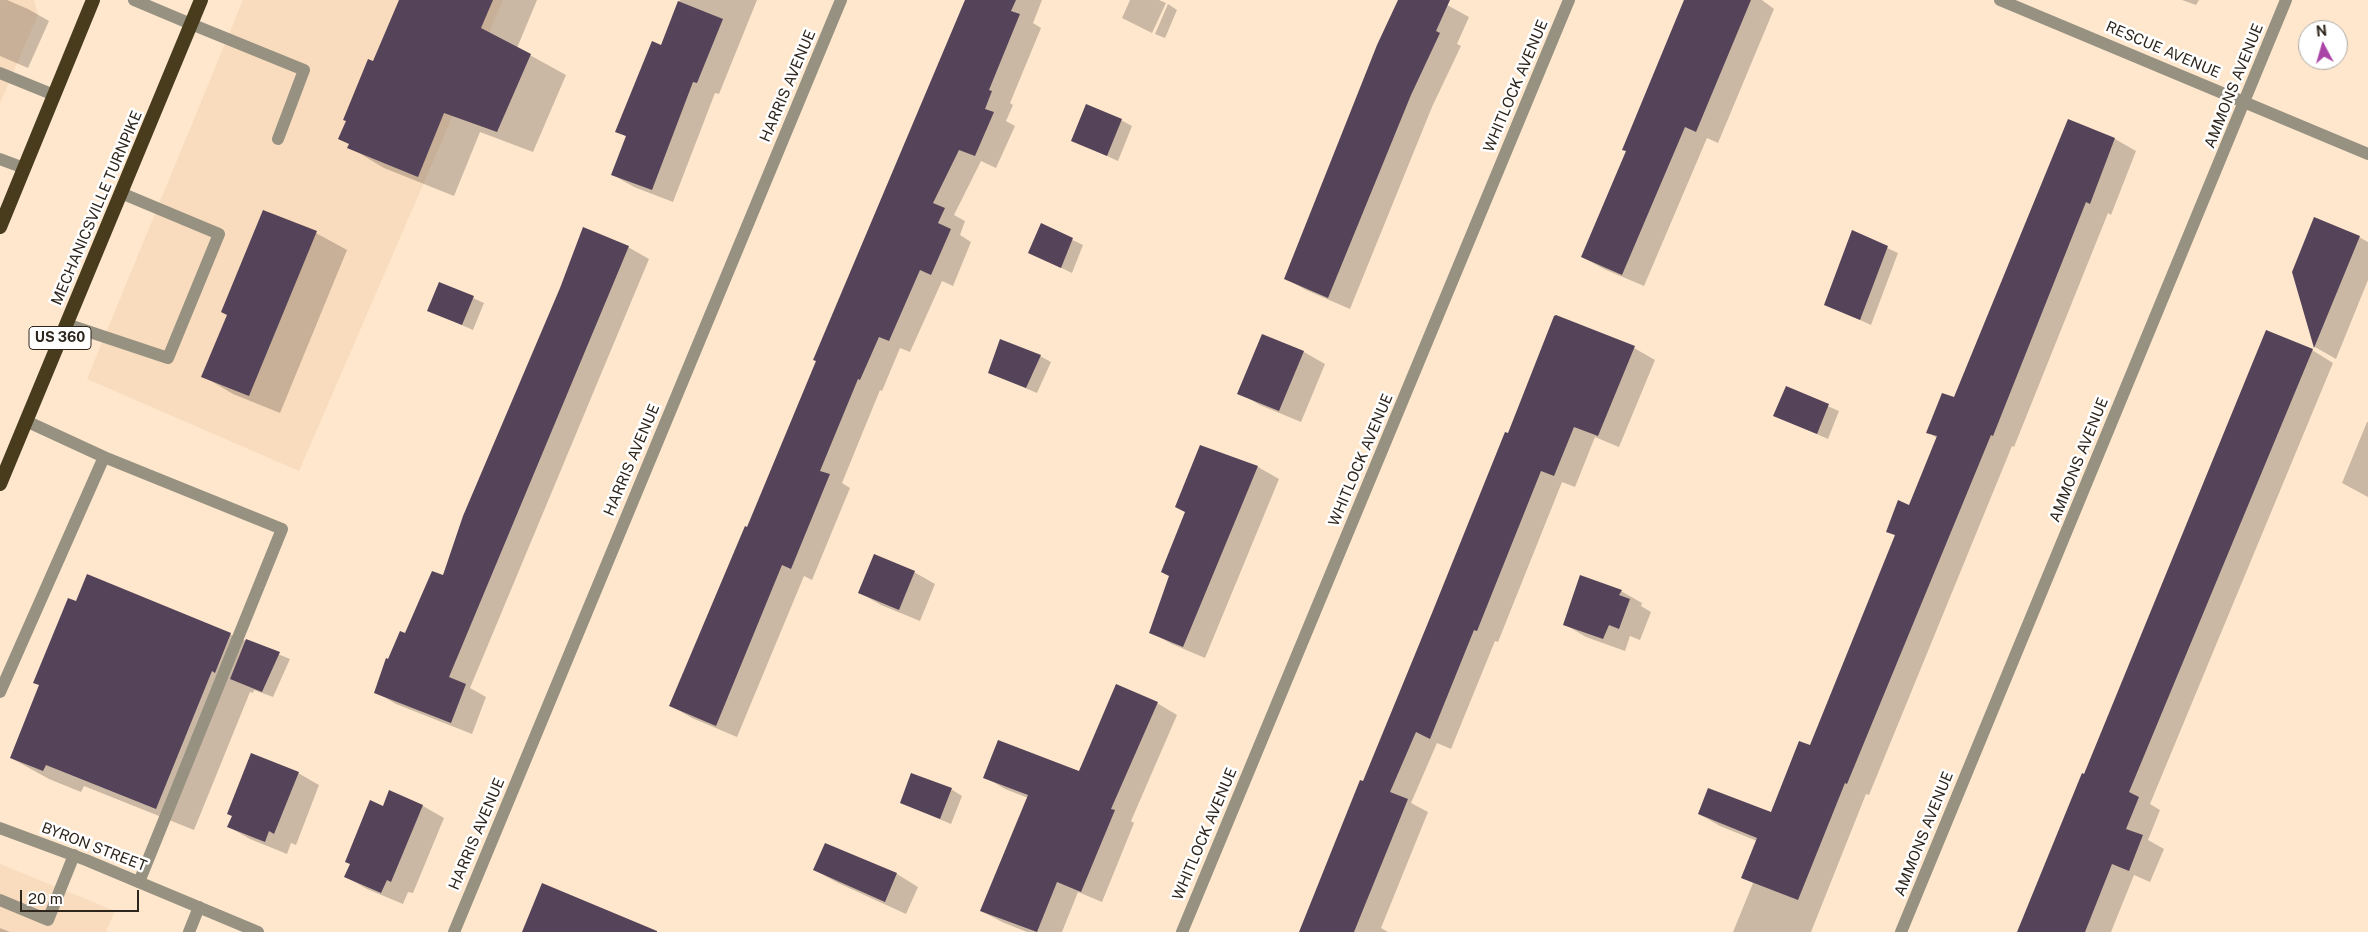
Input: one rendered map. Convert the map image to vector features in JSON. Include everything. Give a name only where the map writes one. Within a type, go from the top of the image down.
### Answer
[{"type":"highway","points":[[0,227],[93,0]]},
{"type":"highway","name":"MECHANICSVILLE TURNPIKE","points":[[0,484],[201,0]]},
{"type":"street","points":[[134,0],[304,70],[278,139]]},
{"type":"street","name":"HARRIS AVENUE","points":[[454,932],[841,0]]},
{"type":"street","name":"WHITLOCK AVENUE","points":[[1182,932],[1569,0]]},
{"type":"street","name":"RESCUE AVENUE","points":[[2000,0],[2368,154]]},
{"type":"street","name":"AMMONS AVENUE","points":[[1901,932],[2286,0]]},
{"type":"street","points":[[0,74],[54,96]]},
{"type":"street","points":[[0,159],[24,168]]},
{"type":"street","points":[[66,324],[168,358],[172,349],[219,234],[121,193]]},
{"type":"street","points":[[26,421],[104,457],[282,529],[138,882]]},
{"type":"street","points":[[0,692],[104,457]]},
{"type":"street","name":"BYRON STREET","points":[[0,828],[74,855],[258,932]]},
{"type":"street","points":[[0,900],[49,926],[74,855]]},
{"type":"street","points":[[189,932],[199,907]]},
{"type":"shaded area","points":[[0,0],[34,0],[38,15],[0,103]]},
{"type":"shaded area","points":[[243,0],[503,0],[299,471],[87,379]]},
{"type":"shaded area","points":[[0,864],[115,911],[106,932],[0,932]]},
{"type":"building","points":[[399,0],[493,0],[481,28],[531,54],[497,132],[444,113],[418,177],[347,148],[349,144],[338,139],[346,121],[343,120],[368,59],[373,61]]},
{"type":"building","points":[[965,0],[1016,0],[1011,11],[1020,14],[989,90],[992,91],[985,109],[994,112],[975,156],[959,150],[933,203],[945,208],[938,223],[951,229],[931,275],[920,270],[889,341],[879,337],[860,380],[858,379],[820,471],[830,474],[791,569],[782,565],[716,726],[669,706],[745,526],[747,527],[816,361],[813,360]]},
{"type":"building","points":[[1398,0],[1450,0],[1436,31],[1440,33],[1411,95],[1328,298],[1284,279],[1377,45]]},
{"type":"building","points":[[1684,0],[1751,0],[1696,132],[1685,127],[1622,275],[1581,257],[1626,151],[1622,150]]},
{"type":"building","points":[[678,1],[723,19],[697,83],[693,82],[652,190],[611,175],[626,136],[615,132],[652,41],[661,45]]},
{"type":"building","points":[[1086,104],[1122,119],[1107,156],[1071,141]]},
{"type":"building","points":[[2068,119],[2115,138],[2090,204],[2086,202],[1993,436],[1991,435],[1798,900],[1741,878],[1757,838],[1698,814],[1708,788],[1771,812],[1799,741],[1810,745],[1895,535],[1886,532],[1898,500],[1909,505],[1937,436],[1926,433],[1942,393],[1954,397]]},
{"type":"building","points":[[263,210],[317,231],[249,396],[201,377],[227,315],[221,312]]},
{"type":"building","points":[[2314,217],[2360,236],[2314,348],[2292,272]]},
{"type":"building","points":[[1041,223],[1073,238],[1061,268],[1028,253]]},
{"type":"building","points":[[583,227],[629,246],[449,677],[466,684],[451,723],[374,693],[386,658],[388,659],[400,631],[405,633],[432,571],[443,575],[463,516],[560,288]]},
{"type":"building","points":[[1852,230],[1888,246],[1860,320],[1824,305]]},
{"type":"building","points":[[439,282],[474,296],[462,325],[427,311]]},
{"type":"building","points":[[1556,315],[1635,346],[1598,436],[1574,427],[1554,476],[1541,471],[1477,631],[1474,630],[1430,739],[1416,732],[1390,792],[1408,799],[1354,932],[1299,932],[1360,780],[1363,781],[1505,432],[1508,433]]},
{"type":"building","points":[[2266,330],[2313,349],[2129,792],[2139,797],[2126,829],[2143,835],[2129,871],[2112,864],[2085,932],[2017,932],[2082,773],[2084,774]]},
{"type":"building","points":[[1262,334],[1304,351],[1279,411],[1237,394]]},
{"type":"building","points":[[1000,339],[1041,355],[1026,388],[988,373]]},
{"type":"building","points":[[1786,386],[1829,404],[1817,434],[1773,416]]},
{"type":"building","points":[[1200,445],[1258,466],[1183,647],[1149,633],[1169,576],[1161,572],[1185,512],[1175,507]]},
{"type":"building","points":[[874,554],[915,571],[899,610],[858,593]]},
{"type":"building","points":[[87,574],[231,633],[215,673],[212,671],[156,809],[46,765],[43,771],[10,758],[39,685],[33,683],[68,598],[76,601]]},
{"type":"building","points":[[1580,575],[1622,590],[1619,595],[1630,599],[1619,629],[1609,625],[1603,639],[1563,625]]},
{"type":"building","points":[[246,639],[280,652],[262,692],[230,679]]},
{"type":"building","points":[[1116,684],[1158,702],[1111,809],[1115,810],[1081,892],[1057,882],[1037,932],[980,911],[1028,795],[983,778],[998,740],[1079,771]]},
{"type":"building","points":[[251,753],[299,772],[274,834],[269,831],[265,842],[227,827],[232,816],[227,814]]},
{"type":"building","points":[[911,773],[952,788],[940,819],[900,803]]},
{"type":"building","points":[[389,790],[423,805],[391,882],[387,880],[381,893],[344,877],[350,864],[345,862],[370,800],[383,806]]},
{"type":"building","points":[[825,843],[897,873],[885,902],[813,870]]},
{"type":"building","points":[[542,883],[657,931],[657,932],[522,932]]}]
